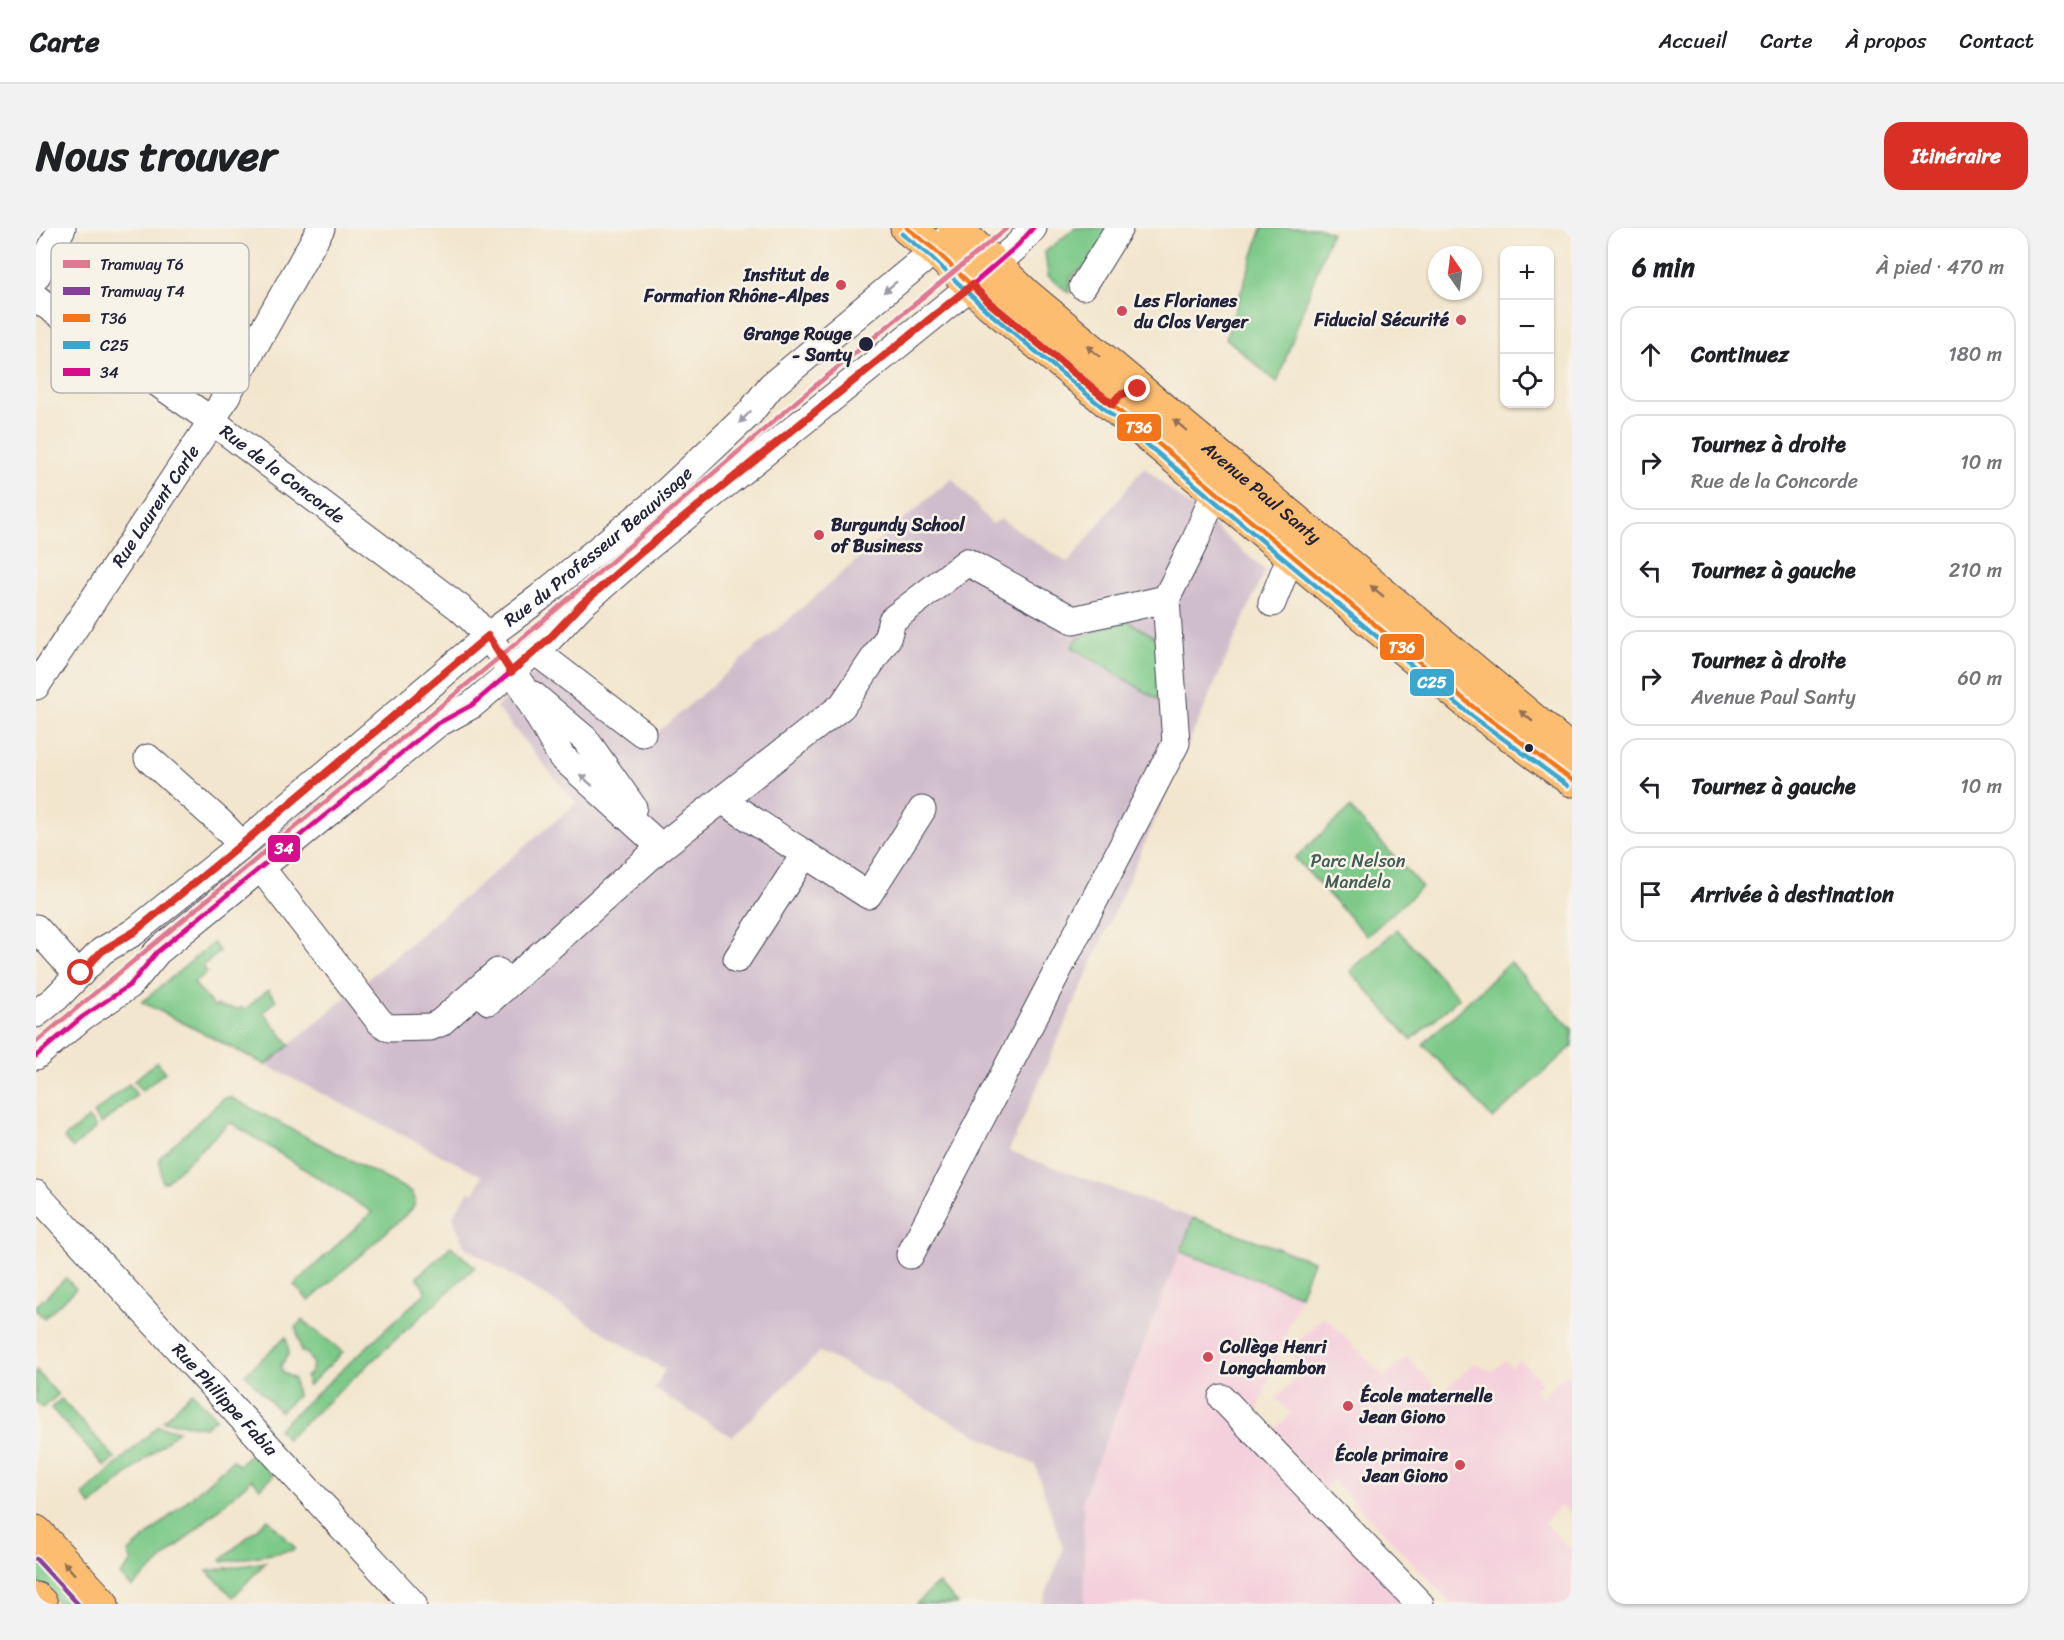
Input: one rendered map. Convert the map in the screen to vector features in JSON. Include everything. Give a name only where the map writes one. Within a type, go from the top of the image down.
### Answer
[{"type":"main road","name":"Avenue Paul Santy","points":[[907,228],[951,234],[983,275],[990,303],[1125,397],[1572,753]]},
{"type":"main road","name":"Avenue Paul Santy","points":[[1125,397],[1215,491],[1477,710],[1572,780]]},
{"type":"main road","points":[[36,1532],[102,1604]]},
{"type":"main road","points":[[36,1599],[41,1604]]},
{"type":"street","points":[[54,243],[62,228]]},
{"type":"street","name":"Rue Laurent Carle","points":[[249,355],[321,228]]},
{"type":"street","name":"Rue du Professeur Beauvisage","points":[[36,1056],[82,1017],[130,985],[157,952],[437,724],[516,678],[535,651],[582,604],[639,554],[983,275],[1033,228]]},
{"type":"street","points":[[1083,286],[1119,228]]},
{"type":"street","name":"Rue du Professeur Beauvisage","points":[[36,1014],[56,998],[102,951],[134,932],[488,636],[539,598],[651,506],[749,414],[771,386],[951,234]]},
{"type":"street","points":[[36,277],[51,249]]},
{"type":"street","name":"Rue de la Concorde","points":[[36,297],[51,308]]},
{"type":"street","name":"Rue de la Concorde","points":[[172,393],[460,608],[488,636],[516,678],[561,756],[661,847]]},
{"type":"street","name":"Rue Laurent Carle","points":[[36,686],[212,421],[228,393]]},
{"type":"street","points":[[910,1255],[1176,743],[1166,599],[1196,539],[1215,491]]},
{"type":"street","points":[[1272,603],[1292,555]]},
{"type":"street","points":[[489,1001],[661,847],[842,706],[887,639],[892,620],[968,562],[1073,620],[1166,599]]},
{"type":"street","points":[[535,651],[642,733]]},
{"type":"street","points":[[148,758],[242,844]]},
{"type":"street","points":[[722,800],[868,895],[922,810]]},
{"type":"street","points":[[737,959],[806,854]]},
{"type":"street","points":[[261,868],[380,1022],[389,1028],[430,1027],[440,1023],[595,886]]},
{"type":"street","points":[[36,927],[71,967],[81,973]]},
{"type":"street","name":"Rue Philippe Fabia","points":[[36,1194],[413,1604]]},
{"type":"street","points":[[1222,1398],[1420,1604]]},
{"type":"shaded area","points":[[1144,467],[1265,570],[1009,1151],[1193,1218],[1083,1498],[1085,1604],[1042,1604],[1063,1547],[1035,1465],[820,1352],[732,1437],[654,1389],[665,1370],[464,1246],[453,1216],[469,1191],[474,1193],[482,1176],[266,1065],[576,803],[496,707],[542,667],[644,744],[952,478],[992,524],[1001,519],[1068,563]]},
{"type":"shaded area","name":"Collège Henri Longchambon","points":[[1193,1218],[1313,1261],[1254,1420],[1433,1604],[1085,1604],[1083,1498]]},
{"type":"shaded area","points":[[1324,1316],[1385,1378],[1407,1357],[1442,1393],[1474,1363],[1493,1371],[1505,1360],[1512,1367],[1520,1360],[1542,1383],[1534,1390],[1542,1398],[1565,1374],[1572,1377],[1572,1515],[1562,1505],[1544,1522],[1572,1551],[1572,1604],[1453,1604],[1333,1480],[1325,1488],[1271,1433],[1291,1414],[1276,1398],[1305,1370],[1288,1352]]},
{"type":"green space","points":[[1075,228],[1112,228],[1090,262],[1073,276],[1069,293],[1048,276],[1045,252]]},
{"type":"green space","points":[[1262,228],[1320,228],[1331,232],[1277,383],[1226,338]]},
{"type":"green space","points":[[1126,620],[1165,643],[1162,702],[1072,647],[1078,638]]},
{"type":"green space","name":"Parc Nelson Mandela","points":[[1350,808],[1422,887],[1367,936],[1295,858]]},
{"type":"green space","points":[[1397,929],[1459,998],[1411,1040],[1350,971]]},
{"type":"green space","points":[[213,943],[220,952],[202,966],[207,972],[194,983],[214,1007],[218,1005],[238,1009],[241,1007],[244,1010],[268,990],[276,1000],[263,1012],[290,1045],[266,1065],[142,1002]]},
{"type":"green space","points":[[1510,962],[1572,1029],[1572,1046],[1493,1119],[1423,1044]]},
{"type":"green space","points":[[157,1061],[165,1072],[142,1091],[134,1081]]},
{"type":"green space","points":[[129,1084],[137,1095],[101,1124],[93,1114]]},
{"type":"green space","points":[[230,1097],[412,1192],[414,1197],[415,1202],[412,1209],[309,1301],[294,1285],[372,1212],[230,1122],[166,1182],[162,1182],[159,1158],[224,1098]]},
{"type":"green space","points":[[88,1118],[96,1128],[73,1148],[64,1138]]},
{"type":"green space","points":[[1193,1218],[1313,1261],[1300,1295],[1181,1252]]},
{"type":"green space","points":[[451,1246],[475,1267],[287,1439],[278,1429],[426,1292],[417,1277]]},
{"type":"green space","points":[[66,1278],[76,1289],[44,1318],[36,1310],[36,1306]]},
{"type":"green space","points":[[302,1320],[343,1352],[308,1386],[306,1377],[313,1365],[307,1353],[301,1352],[296,1327]]},
{"type":"green space","points":[[286,1337],[289,1353],[281,1365],[282,1372],[294,1379],[297,1396],[280,1412],[245,1374]]},
{"type":"green space","points":[[36,1370],[58,1395],[42,1408],[36,1401]]},
{"type":"green space","points":[[192,1392],[216,1418],[205,1427],[163,1421]]},
{"type":"green space","points":[[61,1399],[115,1458],[105,1467],[51,1408]]},
{"type":"green space","points":[[158,1426],[178,1431],[91,1506],[83,1495]]},
{"type":"green space","points":[[252,1453],[273,1476],[260,1488],[252,1479],[132,1587],[120,1575],[132,1562],[128,1553],[233,1460],[238,1465]]},
{"type":"green space","points":[[268,1519],[295,1548],[294,1550],[223,1562],[221,1560]]},
{"type":"green space","points":[[36,1552],[75,1594],[64,1604],[59,1604],[36,1579]]},
{"type":"green space","points":[[266,1562],[233,1597],[207,1571]]},
{"type":"green space","points":[[939,1584],[958,1604],[916,1604],[936,1585]]},
{"type":"tram line","name":"T6","points":[[36,1042],[537,626],[798,400],[1007,228]]},
{"type":"tram line","name":"T4","points":[[36,1559],[78,1604]]},
{"type":"transit line","name":"T36","points":[[907,228],[935,250],[990,303],[1477,710],[1572,780]]},
{"type":"transit line","name":"34","points":[[36,1056],[82,1017],[130,985],[157,952],[437,724],[472,705],[549,639],[582,604],[639,554],[972,285],[1018,245],[1033,228]]},
{"type":"transit line","name":"C25","points":[[902,234],[930,256],[985,309],[1472,716],[1568,786]]},
{"type":"place","name":"Institut de Formation Rhône-Alpes","points":[[841,285]]},
{"type":"place","name":"Les Florianes du Clos Verger","points":[[1122,311]]},
{"type":"place","name":"Fiducial Sécurité","points":[[1461,320]]},
{"type":"place","name":"Grange Rouge - Santy","points":[[866,344]]},
{"type":"place","name":"Burgundy School of Business","points":[[819,535]]},
{"type":"place","name":"Collège Henri Longchambon","points":[[1208,1357]]},
{"type":"place","name":"École maternelle Jean Giono","points":[[1348,1406]]},
{"type":"place","name":"École primaire Jean Giono","points":[[1460,1465]]},
{"type":"route","points":[[81,973],[102,951],[134,932],[242,844],[488,636],[511,672],[549,639],[582,604],[639,554],[972,285],[990,303],[1112,404],[1120,395],[1138,389]]}]
